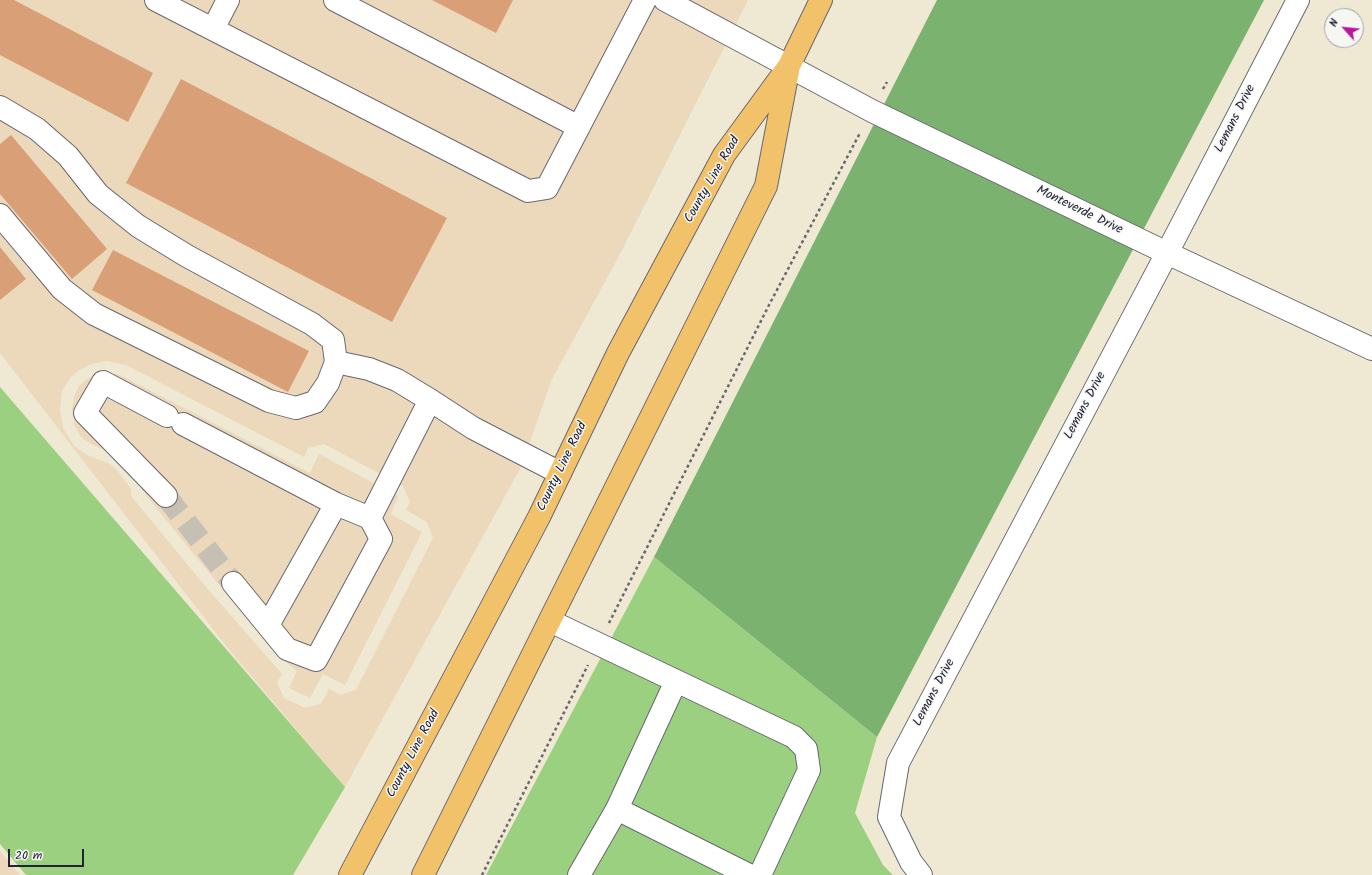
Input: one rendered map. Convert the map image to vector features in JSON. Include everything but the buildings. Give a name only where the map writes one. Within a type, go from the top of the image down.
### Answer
[{"type":"main road","name":"County Line Road","points":[[350,875],[539,518],[618,353],[724,155],[789,66],[821,0]]},
{"type":"main road","name":"County Line Road","points":[[424,875],[766,186],[789,66]]},
{"type":"street","points":[[156,0],[528,191],[547,188],[645,0]]},
{"type":"street","points":[[213,29],[228,0]]},
{"type":"street","points":[[334,0],[579,126]]},
{"type":"street","name":"Monteverde Drive","points":[[665,0],[872,111],[1167,253],[1372,349]]},
{"type":"street","name":"Lemans Drive","points":[[921,875],[911,862],[888,817],[898,763],[1167,253],[1298,0]]},
{"type":"street","points":[[0,108],[37,129],[68,156],[98,194],[138,226],[187,256],[312,324],[333,340],[336,362],[328,383],[315,402],[296,408],[269,401],[94,314],[62,289],[0,215]]},
{"type":"street","points":[[336,362],[376,372],[397,380],[473,428],[560,473]]},
{"type":"street","points":[[166,496],[85,413],[103,382],[336,504],[370,518],[381,539],[316,660],[287,649],[233,583]]},
{"type":"street","points":[[370,518],[430,400]]},
{"type":"street","points":[[268,625],[336,504]]},
{"type":"street","points":[[550,621],[794,737],[806,749],[809,770],[760,875]]},
{"type":"street","points":[[580,875],[618,809],[676,681]]},
{"type":"street","points":[[618,809],[749,875]]},
{"type":"path","points":[[482,875],[769,306],[887,82]]},
{"type":"shaded area","points":[[0,0],[748,0],[620,254],[552,379],[521,467],[345,787],[227,647],[0,353]],"holes":[[[107,361],[126,365],[304,457],[308,448],[324,444],[403,486],[410,502],[406,510],[427,522],[433,538],[356,690],[340,695],[329,689],[321,704],[305,708],[284,698],[277,683],[282,674],[206,587],[131,496],[131,489],[116,469],[110,464],[87,455],[74,446],[63,428],[60,410],[62,391],[70,378],[79,370],[91,364]]]},
{"type":"shaded area","points":[[110,373],[120,375],[310,473],[319,454],[398,496],[391,514],[422,532],[345,685],[323,674],[310,698],[289,688],[297,671],[287,663],[215,580],[141,489],[144,487],[116,455],[91,444],[81,437],[74,424],[72,409],[74,397],[79,386],[87,379],[97,374]]},
{"type":"shaded area","points":[[0,851],[20,875],[0,875]]},
{"type":"green space","points":[[937,0],[1264,0],[877,737],[654,557]]},
{"type":"green space","points":[[0,387],[345,787],[293,875],[26,875],[0,844]]},
{"type":"green space","points":[[654,557],[877,737],[855,813],[883,865],[893,875],[486,875]]},
{"type":"tunnel","points":[[166,496],[233,583]]}]
